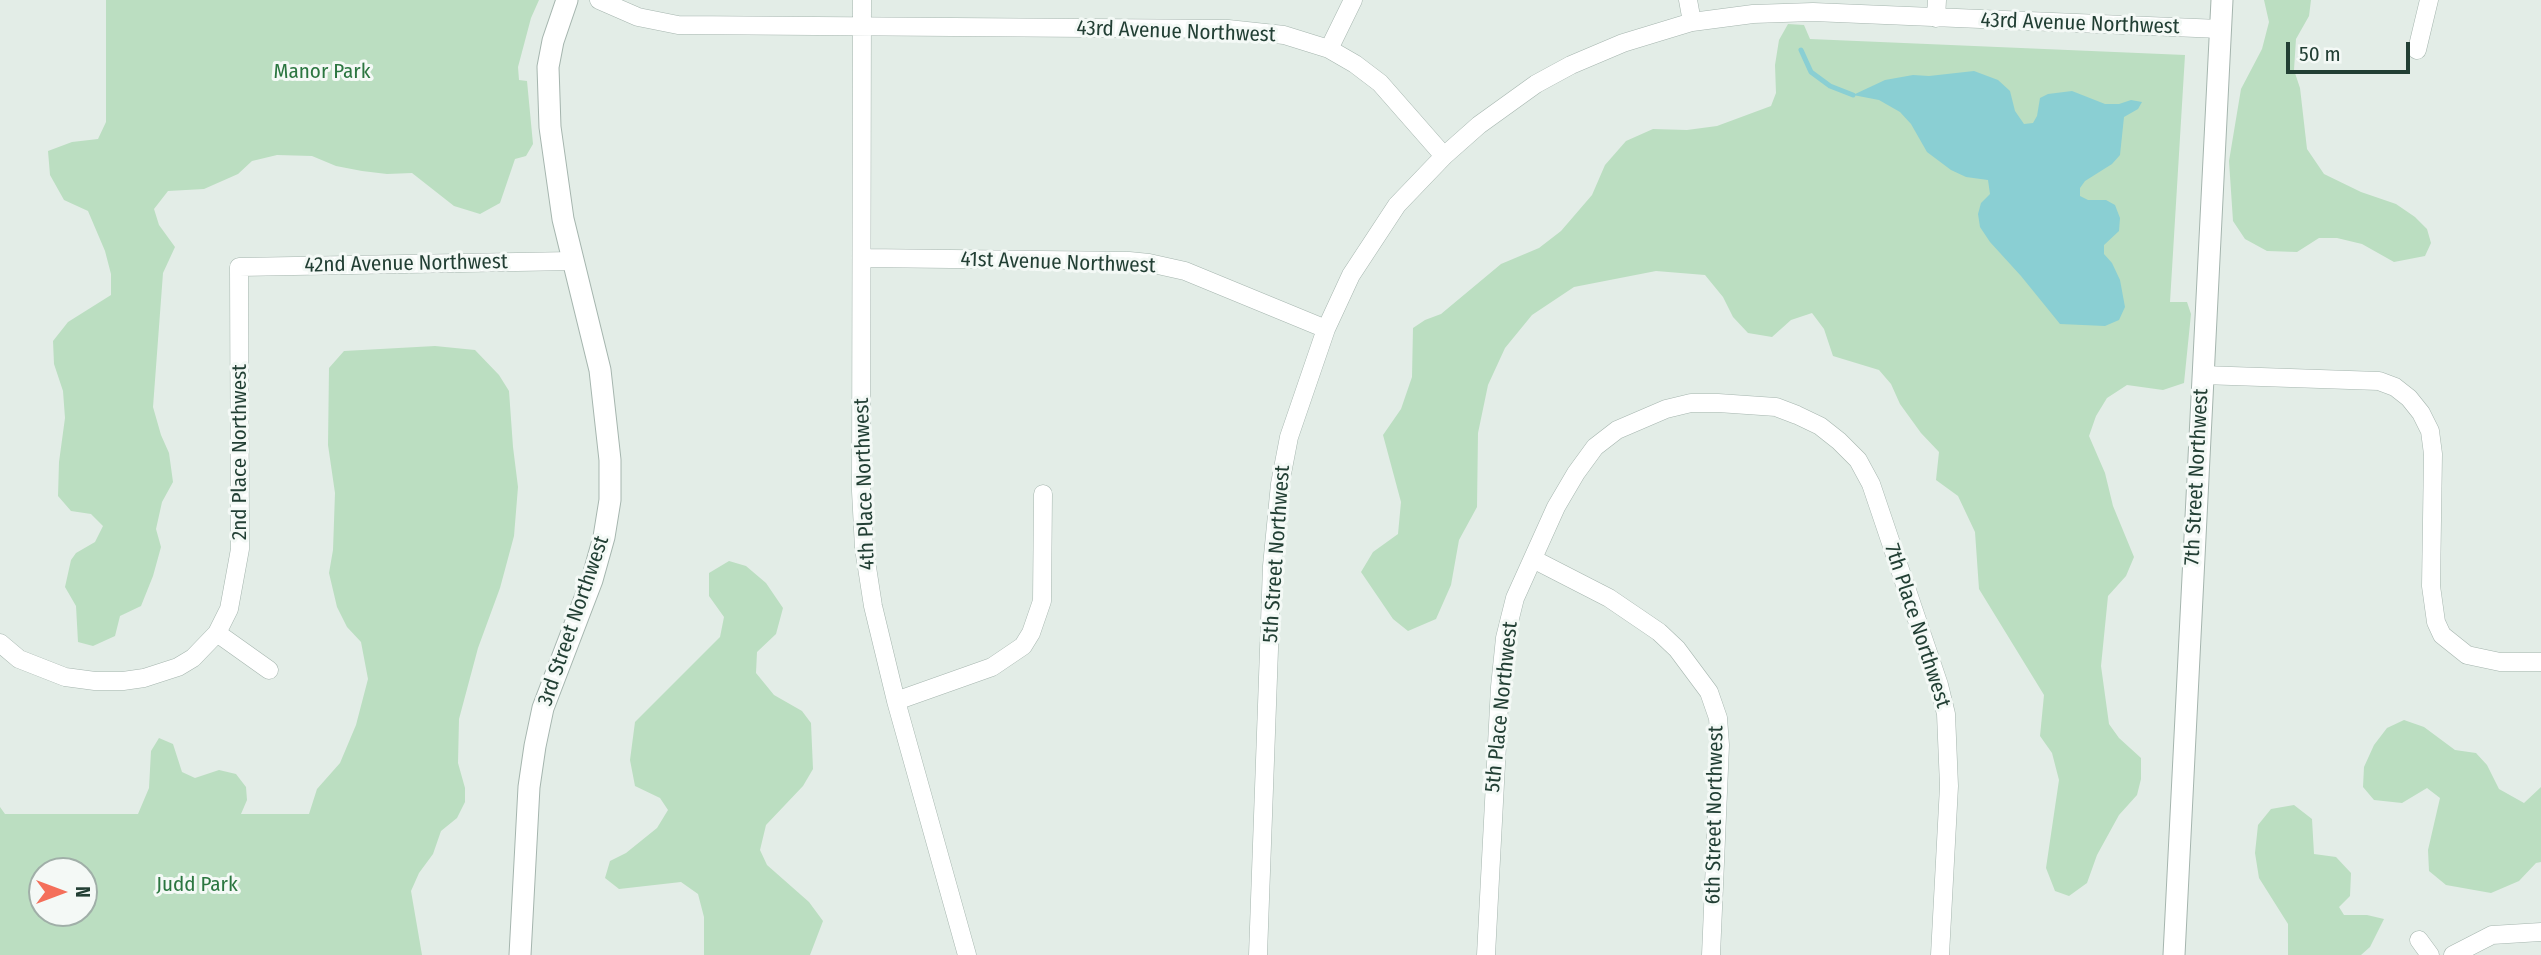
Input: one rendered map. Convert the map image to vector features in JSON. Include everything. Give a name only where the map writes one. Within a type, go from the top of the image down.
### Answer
[{"type":"street","name":"3rd Street Northwest","points":[[520,955],[529,787],[537,733],[543,708],[592,580],[604,537],[610,500],[610,460],[600,370],[563,219],[550,127],[548,67],[553,41],[567,0]]},
{"type":"street","name":"43rd Avenue Northwest","points":[[599,0],[638,17],[678,24],[1228,30],[1284,35],[1329,49],[1355,64],[1380,83],[1444,156],[1515,97],[1571,65],[1623,43],[1692,22],[1753,13],[1936,9],[2220,30]]},
{"type":"street","name":"4th Place Northwest","points":[[862,0],[864,548],[873,606],[896,701],[967,955]]},
{"type":"street","points":[[1329,49],[1353,0]]},
{"type":"street","points":[[1688,0],[1692,22]]},
{"type":"street","name":"7th Street Northwest","points":[[2174,955],[2221,0]]},
{"type":"street","points":[[2417,50],[2429,0]]},
{"type":"street","name":"5th Street Northwest","points":[[1258,955],[1275,522],[1289,436],[1325,329],[1351,275],[1397,205],[1444,156]]},
{"type":"street","name":"41st Avenue Northwest","points":[[863,258],[1149,263],[1185,271],[1325,329]]},
{"type":"street","name":"42nd Avenue Northwest","points":[[239,267],[572,261]]},
{"type":"street","name":"2nd Place Northwest","points":[[0,643],[19,659],[41,670],[65,677],[123,681],[165,672],[193,658],[218,634],[229,609],[240,549],[239,267]]},
{"type":"street","points":[[2202,375],[2379,381],[2395,387],[2409,398],[2421,413],[2430,431],[2432,443],[2431,594],[2436,622],[2442,635],[2466,655],[2500,662],[2541,662]]},
{"type":"street","name":"5th Place Northwest","points":[[1486,955],[1496,730],[1505,638],[1515,598],[1556,507],[1595,447],[1617,430],[1644,417],[1691,403],[1718,403]]},
{"type":"street","name":"7th Place Northwest","points":[[1718,403],[1776,407],[1820,426],[1858,460],[1871,484],[1939,684],[1946,714],[1949,786],[1940,955]]},
{"type":"street","points":[[896,701],[992,667],[1023,646],[1031,634],[1042,601],[1043,494]]},
{"type":"street","name":"6th Street Northwest","points":[[1533,559],[1609,598],[1659,632],[1677,649],[1709,692],[1718,718],[1720,745],[1711,955]]},
{"type":"street","points":[[218,634],[269,670]]},
{"type":"street","points":[[2453,955],[2492,935],[2541,932]]},
{"type":"street","points":[[2419,940],[2431,955]]},
{"type":"green space","name":"Manor Park","points":[[106,0],[539,0],[531,18],[518,67],[519,80],[527,81],[533,144],[526,156],[515,159],[500,203],[480,214],[454,206],[412,173],[362,171],[336,166],[312,156],[277,155],[252,161],[238,174],[204,189],[168,191],[154,209],[159,225],[175,247],[163,273],[153,407],[169,453],[173,482],[162,502],[156,529],[161,547],[141,606],[120,616],[115,636],[93,646],[78,642],[76,606],[65,587],[71,560],[76,553],[95,542],[103,526],[91,514],[71,511],[58,496],[65,418],[63,391],[54,364],[53,341],[68,322],[111,295],[111,274],[105,251],[88,211],[64,200],[50,175],[48,151],[72,142],[98,139],[106,122]]},
{"type":"green space","points":[[2264,0],[2311,0],[2309,16],[2296,39],[2294,70],[2300,88],[2307,149],[2324,174],[2361,192],[2396,204],[2415,217],[2427,229],[2431,243],[2425,256],[2394,262],[2362,244],[2337,238],[2319,238],[2297,252],[2267,251],[2245,239],[2233,221],[2229,161],[2241,89],[2262,49],[2269,22]]},
{"type":"green space","points":[[1788,24],[1804,25],[1810,39],[2185,55],[2170,302],[2187,302],[2191,314],[2184,383],[2163,390],[2127,385],[2107,398],[2096,416],[2089,436],[2134,557],[2126,576],[2108,596],[2101,666],[2109,724],[2119,738],[2141,758],[2141,779],[2137,795],[2119,815],[2097,855],[2087,883],[2069,896],[2055,891],[2046,868],[2059,780],[2052,753],[2040,736],[2044,695],[1979,589],[1975,532],[1958,496],[1936,480],[1939,452],[1900,404],[1891,384],[1879,370],[1833,356],[1824,329],[1812,313],[1791,320],[1772,337],[1748,333],[1733,317],[1723,297],[1705,275],[1656,271],[1574,287],[1532,315],[1505,348],[1488,385],[1478,433],[1477,507],[1459,540],[1451,585],[1436,619],[1408,631],[1393,619],[1361,572],[1373,552],[1398,534],[1401,502],[1383,435],[1401,409],[1412,377],[1413,328],[1441,314],[1501,264],[1539,248],[1561,231],[1592,195],[1605,165],[1626,141],[1653,129],[1687,130],[1717,126],[1771,106],[1776,93],[1775,65],[1779,40]]},
{"type":"green space","name":"Judd Park","points":[[435,346],[475,350],[499,375],[509,391],[518,487],[514,536],[500,588],[478,648],[459,719],[458,763],[465,788],[465,802],[457,818],[441,831],[433,854],[419,873],[411,891],[422,955],[0,955],[0,807],[5,814],[138,814],[149,788],[151,751],[159,738],[173,744],[182,772],[195,778],[219,770],[236,774],[246,787],[247,800],[241,814],[309,814],[317,789],[340,763],[356,725],[368,679],[361,642],[347,627],[337,607],[329,573],[333,550],[335,493],[328,445],[329,368],[344,351]]},
{"type":"green space","points":[[729,561],[746,566],[766,583],[783,608],[776,634],[757,652],[756,673],[774,695],[802,711],[811,723],[813,769],[803,786],[766,825],[760,850],[767,865],[809,902],[823,921],[810,955],[704,955],[704,917],[698,894],[681,882],[619,889],[605,878],[610,861],[626,853],[657,828],[668,810],[660,798],[635,786],[630,760],[635,722],[720,637],[724,617],[709,596],[709,573]]},
{"type":"green space","points":[[2404,720],[2424,727],[2455,750],[2476,753],[2487,765],[2499,789],[2524,803],[2541,787],[2541,862],[2536,863],[2519,881],[2491,893],[2446,885],[2429,871],[2428,850],[2440,798],[2427,788],[2402,803],[2374,800],[2363,787],[2364,767],[2374,745],[2387,728]]},
{"type":"green space","points":[[2294,805],[2312,819],[2314,854],[2336,857],[2351,873],[2350,896],[2339,907],[2344,915],[2367,915],[2384,919],[2370,947],[2361,955],[2288,955],[2288,924],[2259,878],[2255,853],[2258,825],[2271,809]]},
{"type":"water","points":[[1974,71],[1998,80],[2010,91],[2015,111],[2024,124],[2033,123],[2040,98],[2048,94],[2072,91],[2105,104],[2119,104],[2131,100],[2142,102],[2138,109],[2124,117],[2120,155],[2112,164],[2085,181],[2080,188],[2080,196],[2088,200],[2106,200],[2115,205],[2120,218],[2119,231],[2104,245],[2104,254],[2120,280],[2125,307],[2119,320],[2105,326],[2060,324],[1980,227],[1978,214],[1981,203],[1990,194],[1988,180],[1966,177],[1951,170],[1927,152],[1911,124],[1900,112],[1879,100],[1853,95],[1885,80],[1913,75]]},
{"type":"waterway","points":[[1801,50],[1811,72],[1830,86],[1853,95]]}]
